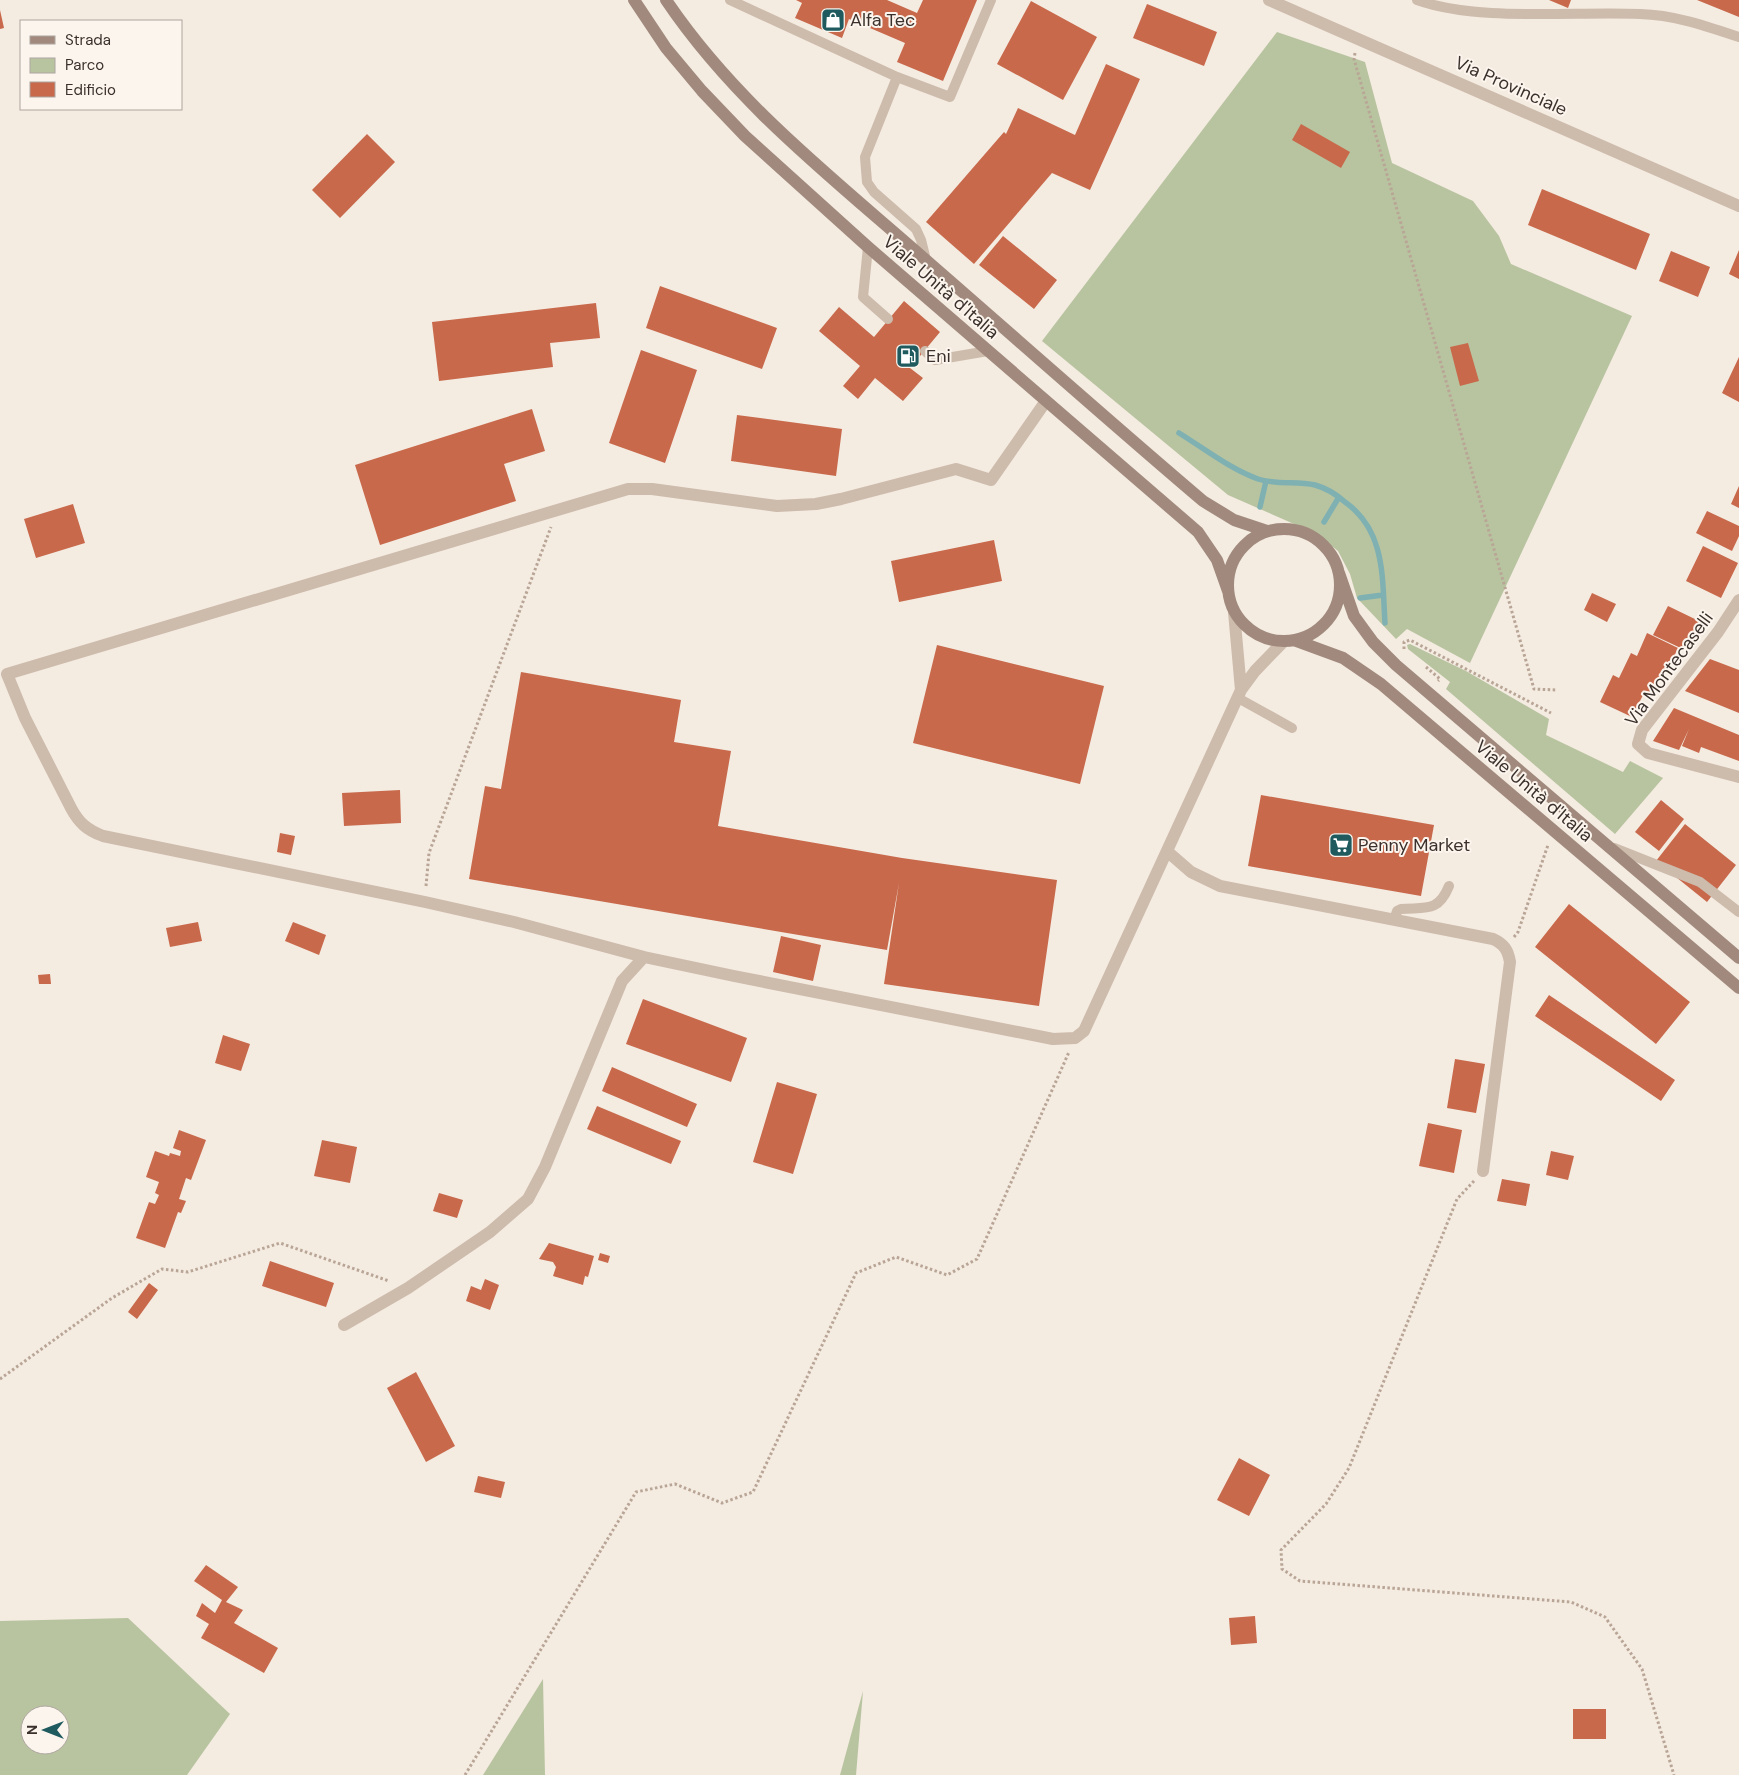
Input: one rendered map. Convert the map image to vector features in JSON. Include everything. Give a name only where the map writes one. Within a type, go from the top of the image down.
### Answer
[{"type":"main road","name":"Viale Unità d'Italia","points":[[634,0],[666,48],[702,91],[784,172],[1198,532],[1217,560],[1234,612],[1243,624],[1255,633],[1269,639],[1289,641],[1343,658],[1381,684],[1739,988]]},
{"type":"main road","name":"Viale Unità d'Italia","points":[[666,0],[684,27],[713,62],[774,127],[1068,386],[1203,501],[1234,520],[1267,531]]},
{"type":"main road","name":"Viale Unità d'Italia","points":[[1228,591],[1229,572],[1237,554],[1250,540],[1267,531],[1286,528],[1304,532],[1320,542],[1332,556],[1354,616],[1396,665],[1739,958]]},
{"type":"main road","name":"Viale Unità d'Italia","points":[[1289,641],[1311,634],[1325,623],[1335,608],[1340,591],[1339,573]]},
{"type":"street","name":"Via Provinciale","points":[[1269,0],[1739,206]]},
{"type":"street","points":[[1046,400],[991,480],[956,469],[841,499],[816,504],[777,506],[652,489],[628,490],[7,674],[25,718],[79,822],[90,831],[103,836],[425,902],[514,922],[644,957],[1053,1039],[1075,1038],[1089,1024],[1240,694],[1254,671],[1289,641]]},
{"type":"street","name":"Via Montecaselli","points":[[1739,600],[1718,632],[1642,730],[1638,744],[1648,753],[1739,777]]},
{"type":"street","points":[[1234,612],[1240,694]]},
{"type":"street","points":[[1168,852],[1191,872],[1220,886],[1493,939],[1506,948],[1510,962],[1483,1171]]},
{"type":"street","points":[[344,1325],[408,1288],[490,1232],[528,1199],[545,1167],[622,981],[644,957]]},
{"type":"lane","points":[[730,0],[897,77],[950,97],[991,0]]},
{"type":"lane","points":[[1417,0],[1438,8],[1496,12],[1641,14],[1668,17],[1696,22],[1739,37]]},
{"type":"lane","points":[[897,77],[865,157],[867,182],[874,192],[916,229],[922,240],[926,260]]},
{"type":"lane","points":[[868,247],[862,297],[888,319]]},
{"type":"lane","points":[[925,351],[935,360],[988,351]]},
{"type":"lane","points":[[1240,694],[1292,728]]},
{"type":"lane","points":[[1607,846],[1700,882],[1739,912]]},
{"type":"lane","points":[[1394,920],[1395,914],[1401,909],[1434,906],[1444,897],[1449,886]]},
{"type":"path","points":[[1356,37],[1354,59],[1534,689],[1557,690]]},
{"type":"path","points":[[425,902],[430,854],[557,511]]},
{"type":"path","points":[[1405,650],[1404,642],[1410,640],[1551,713]]},
{"type":"path","points":[[1419,662],[1440,679],[1428,693]]},
{"type":"path","points":[[1506,948],[1518,932],[1552,830]]},
{"type":"path","points":[[465,1775],[636,1492],[675,1484],[722,1503],[753,1492],[856,1273],[896,1258],[947,1274],[977,1259],[1075,1038]]},
{"type":"path","points":[[1483,1171],[1457,1199],[1349,1468],[1326,1504],[1281,1550],[1282,1569],[1300,1581],[1571,1602],[1605,1618],[1642,1669],[1674,1775]]},
{"type":"path","points":[[0,1379],[112,1298],[162,1269],[188,1272],[280,1243],[408,1288]]},
{"type":"green space","points":[[1277,32],[1365,62],[1392,163],[1473,201],[1499,236],[1511,264],[1632,316],[1470,663],[1407,629],[1396,639],[1357,598],[1350,574],[1338,551],[1317,534],[1228,495],[1042,341]]},
{"type":"green space","points":[[1410,644],[1466,671],[1549,719],[1546,735],[1623,772],[1630,761],[1663,778],[1615,834],[1446,689],[1450,682],[1408,649],[1407,645]]},
{"type":"green space","points":[[128,1618],[230,1714],[187,1775],[0,1775],[0,1621]]},
{"type":"green space","points":[[543,1679],[545,1775],[483,1775]]},
{"type":"green space","points":[[863,1691],[856,1775],[840,1775]]},
{"type":"building","points":[[796,0],[887,0],[917,13],[923,0],[977,0],[943,81],[897,62],[905,43],[849,19],[842,38],[795,18],[802,3]]},
{"type":"building","points":[[1549,0],[1571,0],[1568,8]]},
{"type":"building","points":[[1697,0],[1739,0],[1739,17]]},
{"type":"building","points":[[1031,1],[1097,37],[1063,100],[997,64]]},
{"type":"building","points":[[1147,4],[1217,32],[1204,66],[1133,38]]},
{"type":"building","points":[[0,10],[4,28],[0,29]]},
{"type":"building","points":[[1106,64],[1140,79],[1090,190],[1052,173],[974,264],[926,222],[1004,132],[1006,134],[1018,108],[1075,135]]},
{"type":"building","points":[[1301,124],[1350,152],[1341,168],[1292,140]]},
{"type":"building","points":[[367,134],[395,162],[340,218],[312,190]]},
{"type":"building","points":[[1542,189],[1650,234],[1636,270],[1528,225]]},
{"type":"building","points":[[1003,236],[1057,280],[1034,309],[979,265]]},
{"type":"building","points":[[1739,250],[1739,279],[1729,274]]},
{"type":"building","points":[[1671,251],[1710,267],[1698,297],[1659,281]]},
{"type":"building","points":[[660,286],[777,328],[762,369],[646,328]]},
{"type":"building","points":[[904,301],[940,332],[910,368],[923,378],[903,401],[875,378],[858,399],[843,386],[860,366],[819,331],[839,307],[874,337]]},
{"type":"building","points":[[596,303],[600,338],[550,343],[553,367],[439,381],[432,322]]},
{"type":"building","points":[[1468,343],[1479,381],[1460,386],[1450,347]]},
{"type":"building","points":[[641,350],[697,370],[665,463],[609,443]]},
{"type":"building","points":[[1739,357],[1739,402],[1722,393]]},
{"type":"building","points":[[532,409],[545,451],[504,464],[516,501],[380,545],[355,465]]},
{"type":"building","points":[[737,415],[842,429],[836,476],[731,461]]},
{"type":"building","points":[[1739,486],[1739,508],[1731,504]]},
{"type":"building","points":[[73,504],[85,543],[36,558],[24,519]]},
{"type":"building","points":[[1707,511],[1739,526],[1739,536],[1732,551],[1696,533]]},
{"type":"building","points":[[994,540],[1002,581],[899,602],[891,561]]},
{"type":"building","points":[[1703,546],[1738,563],[1721,598],[1686,581]]},
{"type":"building","points":[[1592,593],[1616,604],[1607,622],[1584,610]]},
{"type":"building","points":[[1668,606],[1699,621],[1685,650],[1653,635]]},
{"type":"building","points":[[1647,633],[1678,648],[1667,671],[1663,669],[1651,694],[1645,691],[1632,717],[1600,702],[1613,675],[1619,678],[1631,653],[1637,656]]},
{"type":"building","points":[[937,645],[1104,686],[1080,784],[913,743]]},
{"type":"building","points":[[1710,659],[1739,670],[1739,713],[1685,691]]},
{"type":"building","points":[[521,672],[681,700],[674,742],[731,751],[718,826],[902,858],[1057,880],[1039,1006],[884,984],[899,883],[887,950],[469,879],[485,786],[501,789]]},
{"type":"building","points":[[1674,708],[1739,735],[1739,761],[1701,747],[1699,753],[1682,746],[1689,729],[1679,750],[1653,741]]},
{"type":"building","points":[[400,790],[401,823],[344,826],[342,793]]},
{"type":"building","name":"Penny Market","points":[[1261,795],[1434,825],[1421,896],[1248,866]]},
{"type":"building","points":[[1661,800],[1684,819],[1659,851],[1635,832]]},
{"type":"building","points":[[1685,824],[1736,865],[1707,902],[1656,861]]},
{"type":"building","points":[[280,833],[295,836],[291,855],[277,852]]},
{"type":"building","points":[[1569,904],[1690,1002],[1656,1044],[1535,947]]},
{"type":"building","points":[[198,922],[202,941],[170,947],[166,928]]},
{"type":"building","points":[[293,922],[326,935],[319,955],[285,941]]},
{"type":"building","points":[[781,936],[821,945],[813,981],[773,972]]},
{"type":"building","points":[[50,974],[51,984],[39,984],[38,975]]},
{"type":"building","points":[[1549,995],[1675,1080],[1661,1101],[1535,1016]]},
{"type":"building","points":[[643,999],[747,1038],[731,1082],[626,1044]]},
{"type":"building","points":[[223,1035],[250,1044],[241,1071],[215,1063]]},
{"type":"building","points":[[1455,1059],[1485,1064],[1476,1113],[1447,1108]]},
{"type":"building","points":[[612,1067],[697,1104],[687,1127],[602,1091]]},
{"type":"building","points":[[777,1082],[817,1094],[793,1174],[753,1162]]},
{"type":"building","points":[[597,1106],[681,1141],[671,1164],[587,1129]]},
{"type":"building","points":[[1428,1123],[1462,1130],[1454,1173],[1419,1166]]},
{"type":"building","points":[[179,1130],[206,1140],[191,1180],[186,1178],[179,1199],[186,1201],[181,1213],[178,1212],[165,1248],[136,1238],[149,1202],[155,1204],[159,1195],[155,1193],[159,1182],[146,1177],[155,1151],[169,1156],[170,1153],[180,1156],[181,1151],[173,1148]]},
{"type":"building","points":[[322,1140],[357,1147],[350,1183],[314,1176]]},
{"type":"building","points":[[1551,1151],[1574,1156],[1568,1180],[1546,1175]]},
{"type":"building","points":[[1502,1179],[1530,1184],[1526,1206],[1497,1201]]},
{"type":"building","points":[[439,1193],[463,1200],[457,1218],[433,1211]]},
{"type":"building","points":[[549,1243],[594,1256],[588,1277],[585,1276],[583,1285],[553,1276],[556,1267],[553,1262],[539,1259]]},
{"type":"building","points":[[600,1253],[610,1256],[608,1263],[598,1260]]},
{"type":"building","points":[[270,1261],[334,1283],[326,1307],[262,1286]]},
{"type":"building","points":[[485,1279],[499,1285],[490,1310],[466,1301],[471,1286],[481,1290]]},
{"type":"building","points":[[149,1283],[158,1290],[137,1319],[128,1312]]},
{"type":"building","points":[[416,1372],[455,1446],[426,1462],[387,1388]]},
{"type":"building","points":[[1239,1458],[1270,1475],[1249,1516],[1217,1500]]},
{"type":"building","points":[[478,1476],[505,1482],[501,1498],[474,1492]]},
{"type":"building","points":[[206,1565],[238,1587],[226,1602],[243,1610],[234,1623],[278,1648],[264,1673],[201,1638],[209,1624],[196,1616],[202,1603],[215,1613],[222,1600],[194,1581]]},
{"type":"building","points":[[1255,1616],[1257,1643],[1231,1645],[1229,1618]]},
{"type":"building","points":[[1573,1709],[1606,1709],[1606,1739],[1573,1739]]},
{"type":"waterway","points":[[1179,433],[1248,475],[1265,481],[1319,486],[1338,497],[1358,514],[1368,527],[1375,541],[1379,556],[1385,623]]},
{"type":"waterway","points":[[1260,507],[1266,481]]},
{"type":"waterway","points":[[1324,522],[1339,497]]},
{"type":"waterway","points":[[1360,598],[1383,595]]},
{"type":"place","name":"Alfa Tec","points":[[833,20]]},
{"type":"place","name":"Eni","points":[[908,356]]},
{"type":"place","name":"Penny Market","points":[[1341,845]]}]
